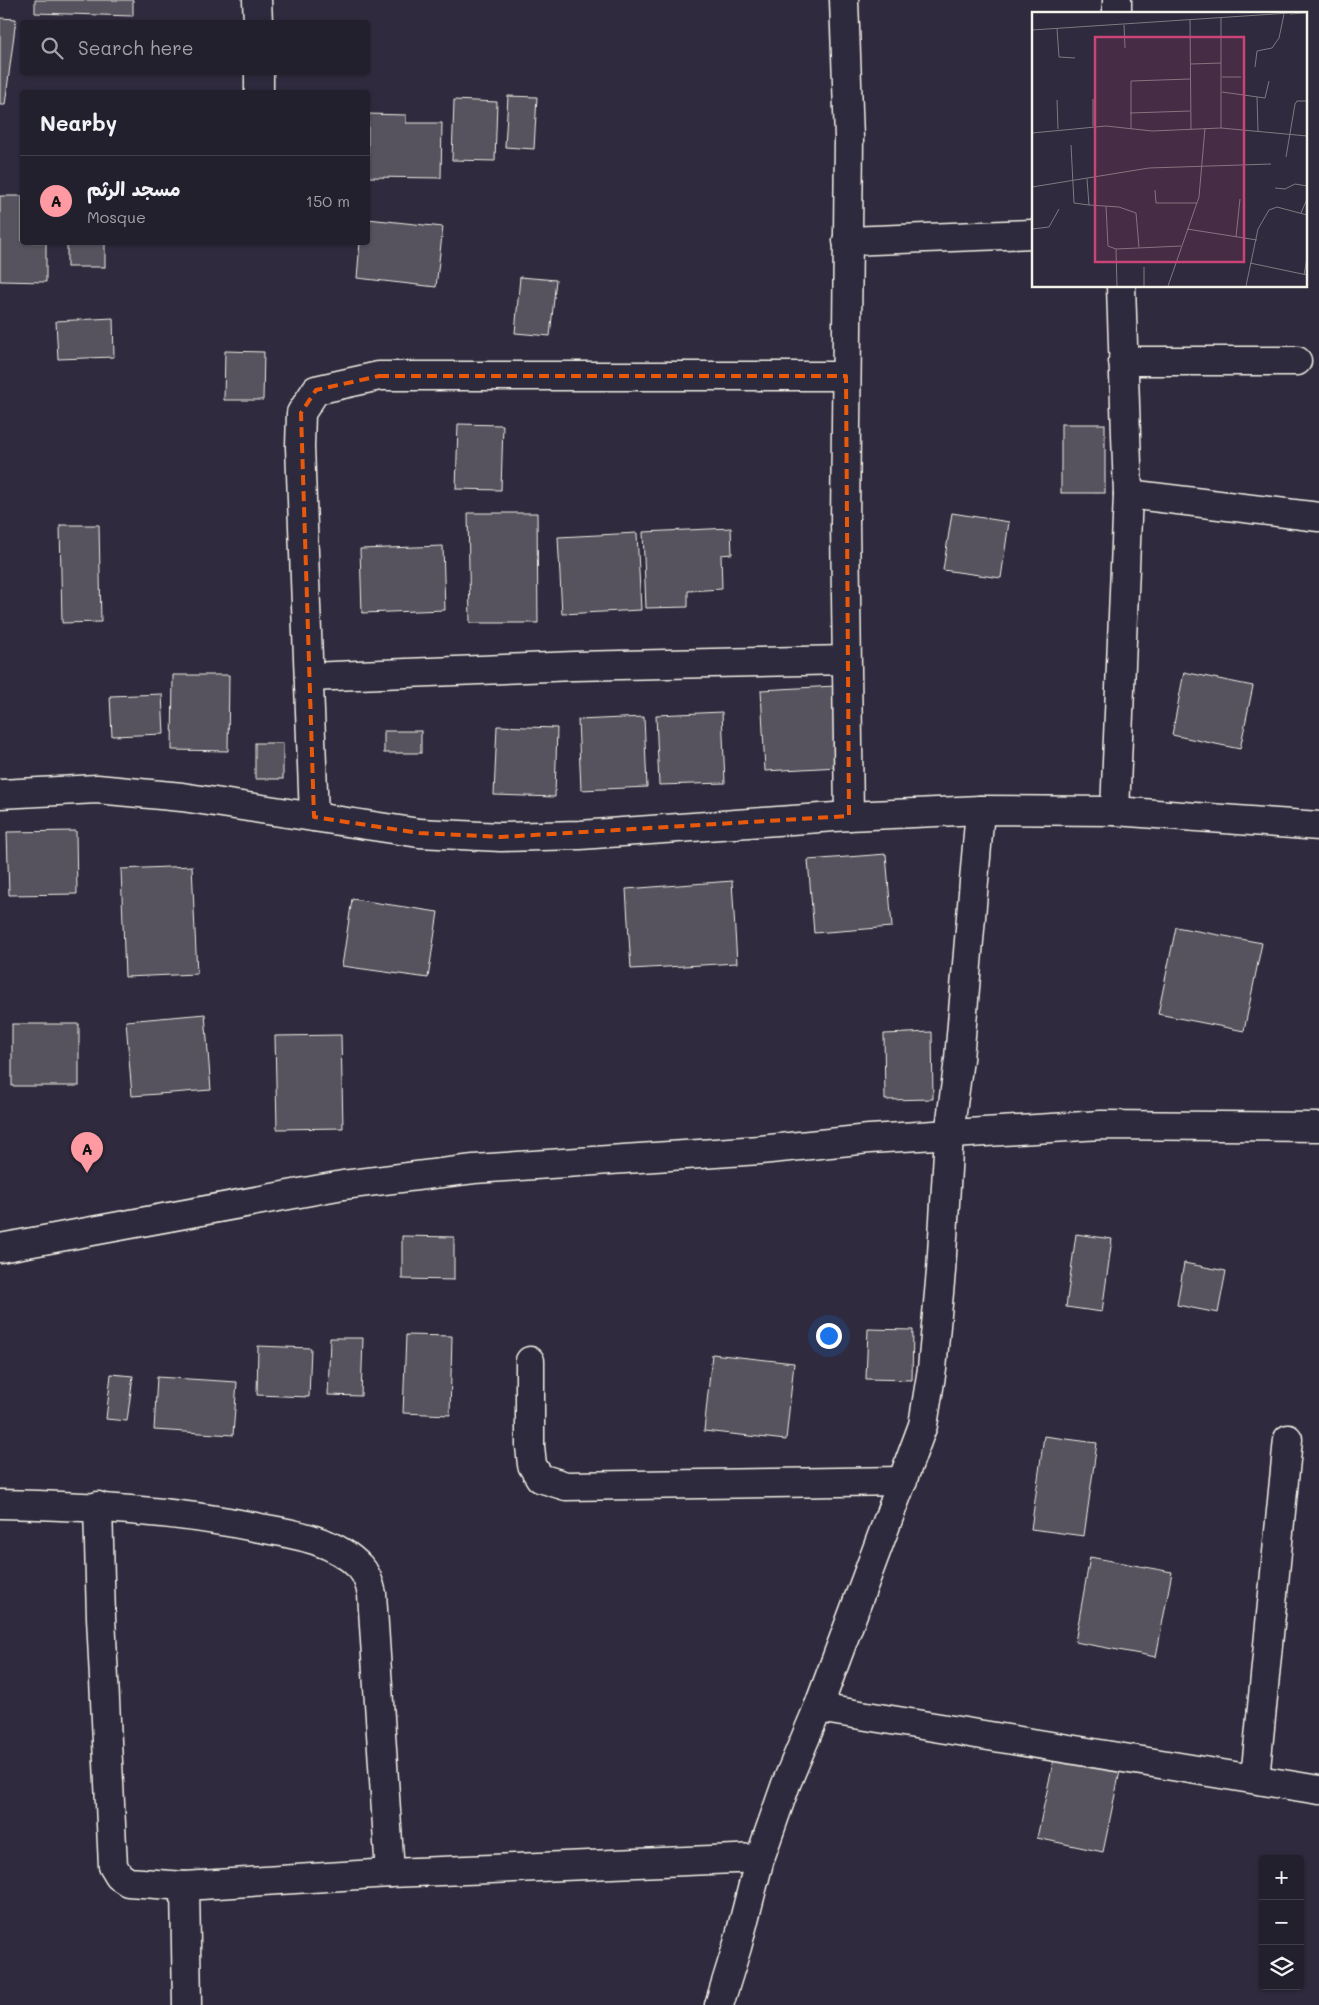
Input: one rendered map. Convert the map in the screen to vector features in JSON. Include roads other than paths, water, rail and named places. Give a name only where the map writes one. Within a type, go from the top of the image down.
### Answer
[{"type":"street","points":[[258,0],[258,20]]},
{"type":"street","points":[[844,0],[849,138],[846,376],[846,660],[849,816]]},
{"type":"street","points":[[259,75],[259,90]]},
{"type":"street","points":[[848,241],[1032,234]]},
{"type":"street","points":[[1115,811],[1128,494],[1121,288]]},
{"type":"street","points":[[1123,361],[1297,361]]},
{"type":"street","points":[[314,817],[300,448],[301,413],[316,390],[343,382],[379,376],[846,376]]},
{"type":"street","points":[[1128,494],[1319,517]]},
{"type":"street","points":[[309,677],[574,666],[846,660]]},
{"type":"street","points":[[0,794],[97,789],[182,797],[419,833],[500,838],[580,835],[849,816],[980,810],[1115,811],[1319,826]]},
{"type":"street","points":[[719,2005],[738,1947],[760,1858],[786,1784],[818,1708],[923,1425],[932,1369],[941,1272],[949,1135],[959,1059],[980,810]]},
{"type":"street","points":[[0,1248],[343,1185],[474,1169],[760,1150],[869,1139],[1100,1125],[1319,1127]]},
{"type":"street","points":[[530,1361],[530,1446],[532,1465],[540,1478],[566,1486],[903,1481]]},
{"type":"street","points":[[1256,1779],[1288,1439]]},
{"type":"street","points":[[0,1504],[98,1506],[210,1518],[302,1536],[345,1554],[362,1568],[369,1582],[372,1594],[390,1873]]},
{"type":"street","points":[[98,1506],[101,1617],[113,1866],[119,1876],[128,1882],[185,1886],[390,1873],[760,1858]]},
{"type":"street","points":[[818,1708],[1319,1790]]},
{"type":"street","points":[[185,1886],[188,2005]]},
{"type":"place","name":"مسجد الرثم","points":[[87,1173]]}]
